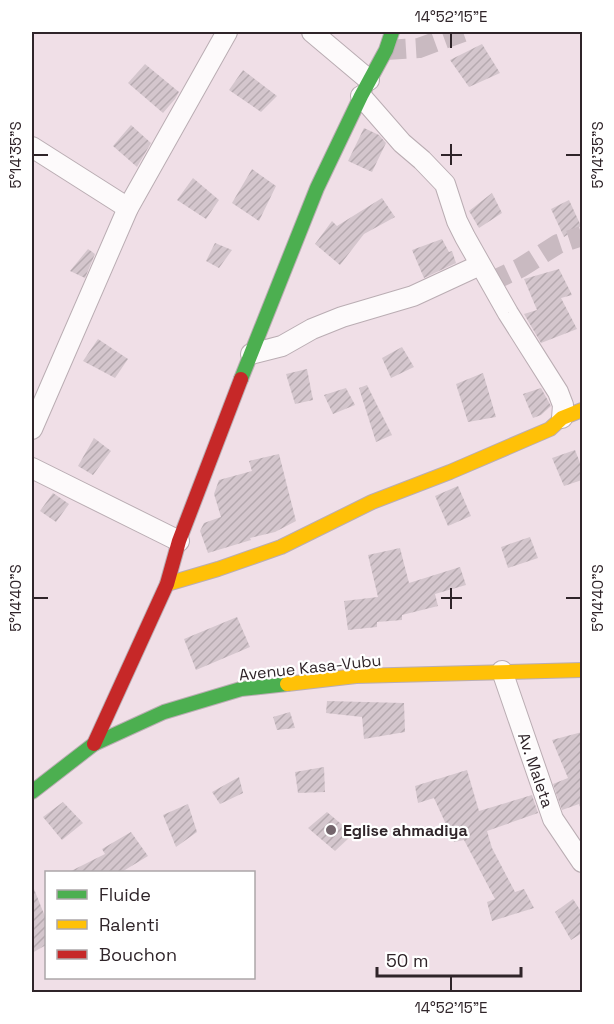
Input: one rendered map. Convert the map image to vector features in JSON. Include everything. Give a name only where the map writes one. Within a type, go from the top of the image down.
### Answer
[{"type":"main road","points":[[94,744],[167,584],[179,541],[226,416],[316,188],[386,50],[392,32]]},
{"type":"main road","points":[[167,584],[281,547],[372,502],[450,472],[550,429],[562,418],[582,410]]},
{"type":"main road","name":"Avenue Kasa-Vubu","points":[[32,792],[94,744],[164,712],[241,689],[356,676],[582,670]]},
{"type":"street","points":[[32,429],[128,208],[227,32]]},
{"type":"street","points":[[312,32],[365,88],[402,143],[445,184],[457,220],[480,265],[558,392],[563,405],[562,418]]},
{"type":"street","points":[[32,147],[128,208]]},
{"type":"street","points":[[251,354],[282,346],[312,329],[342,317],[413,296],[480,265]]},
{"type":"street","points":[[32,468],[179,541]]},
{"type":"street","name":"Av. Maleta","points":[[502,671],[553,819],[582,862]]},
{"type":"building","points":[[482,44],[500,73],[469,87],[450,60]]},
{"type":"building","points":[[145,64],[179,92],[163,113],[128,83]]},
{"type":"building","points":[[243,70],[277,96],[261,112],[229,90]]},
{"type":"building","points":[[131,125],[151,143],[137,167],[113,146]]},
{"type":"building","points":[[364,128],[379,135],[386,143],[372,172],[348,161]]},
{"type":"building","points":[[252,169],[276,186],[259,221],[232,203]]},
{"type":"building","points":[[193,178],[219,200],[206,219],[177,200]]},
{"type":"building","points":[[492,193],[502,213],[479,228],[469,211]]},
{"type":"building","points":[[382,198],[395,217],[364,234],[340,265],[315,244],[332,221],[337,226]]},
{"type":"building","points":[[569,200],[581,226],[564,237],[551,209]]},
{"type":"building","points":[[442,239],[449,252],[452,251],[456,263],[424,278],[412,250]]},
{"type":"building","points":[[215,243],[232,250],[219,268],[206,261]]},
{"type":"building","points":[[88,249],[95,254],[85,278],[70,271]]},
{"type":"building","points":[[559,269],[572,295],[561,298],[577,329],[541,343],[524,314],[537,310],[524,279]]},
{"type":"building","points":[[98,339],[128,359],[115,378],[83,361]]},
{"type":"building","points":[[402,347],[414,367],[391,378],[382,358]]},
{"type":"building","points":[[307,369],[313,400],[295,404],[286,374]]},
{"type":"building","points":[[483,373],[496,417],[468,422],[456,384]]},
{"type":"building","points":[[367,385],[392,435],[376,442],[359,388]]},
{"type":"building","points":[[346,388],[355,405],[333,414],[324,395]]},
{"type":"building","points":[[541,388],[551,406],[541,415],[533,418],[523,394]]},
{"type":"building","points":[[94,438],[111,451],[93,475],[78,466]]},
{"type":"building","points":[[575,450],[582,468],[582,480],[564,486],[552,458]]},
{"type":"building","points":[[279,454],[296,521],[275,532],[208,553],[200,531],[204,523],[221,517],[214,494],[219,480],[252,471],[249,461]]},
{"type":"building","points":[[458,486],[471,516],[448,526],[435,496]]},
{"type":"building","points":[[53,493],[69,504],[56,522],[40,511]]},
{"type":"building","points":[[530,537],[538,558],[508,568],[501,547]]},
{"type":"building","points":[[400,548],[409,583],[460,567],[466,585],[435,594],[438,606],[402,615],[402,620],[377,622],[377,627],[348,630],[344,601],[378,597],[368,555]]},
{"type":"building","points":[[237,617],[250,647],[196,670],[184,639]]},
{"type":"building","points":[[327,701],[404,703],[405,732],[364,739],[362,717],[326,713]]},
{"type":"building","points":[[290,712],[295,728],[277,730],[273,717]]},
{"type":"building","points":[[582,732],[582,812],[579,804],[562,810],[553,784],[568,778],[552,740]]},
{"type":"building","points":[[324,767],[325,792],[298,793],[295,772]]},
{"type":"building","points":[[467,770],[479,811],[532,795],[538,813],[487,831],[492,848],[515,892],[524,889],[534,908],[492,921],[487,902],[495,899],[464,840],[454,842],[434,798],[418,803],[415,786]]},
{"type":"building","points":[[239,777],[243,793],[220,804],[212,792]]},
{"type":"building","points":[[63,802],[83,823],[62,840],[43,817]]},
{"type":"building","points":[[188,804],[197,832],[176,847],[163,815]]},
{"type":"building","points":[[327,812],[353,834],[335,851],[308,828]]},
{"type":"building","points":[[131,832],[148,856],[123,871],[71,871],[105,854],[102,849]]},
{"type":"building","points":[[32,884],[45,916],[45,946],[32,953]]},
{"type":"building","points":[[573,899],[582,913],[582,933],[571,940],[555,912]]},
{"type":"tunnel","points":[[386,50],[419,48],[463,32]]},
{"type":"tunnel","points":[[490,282],[520,268],[558,244],[582,236]]},
{"type":"traffic: fast","points":[[241,379],[317,188],[386,50],[392,32]]},
{"type":"traffic: fast","points":[[32,792],[94,744],[164,712],[241,689],[287,684]]},
{"type":"traffic: slow","points":[[167,584],[281,547],[372,502],[450,472],[550,429],[562,418],[582,410]]},
{"type":"traffic: slow","points":[[287,684],[356,676],[582,670]]},
{"type":"traffic: jam","points":[[94,744],[167,584],[179,541],[241,379]]},
{"type":"place","name":"Eglise ahmadiya","points":[[331,830]]}]
